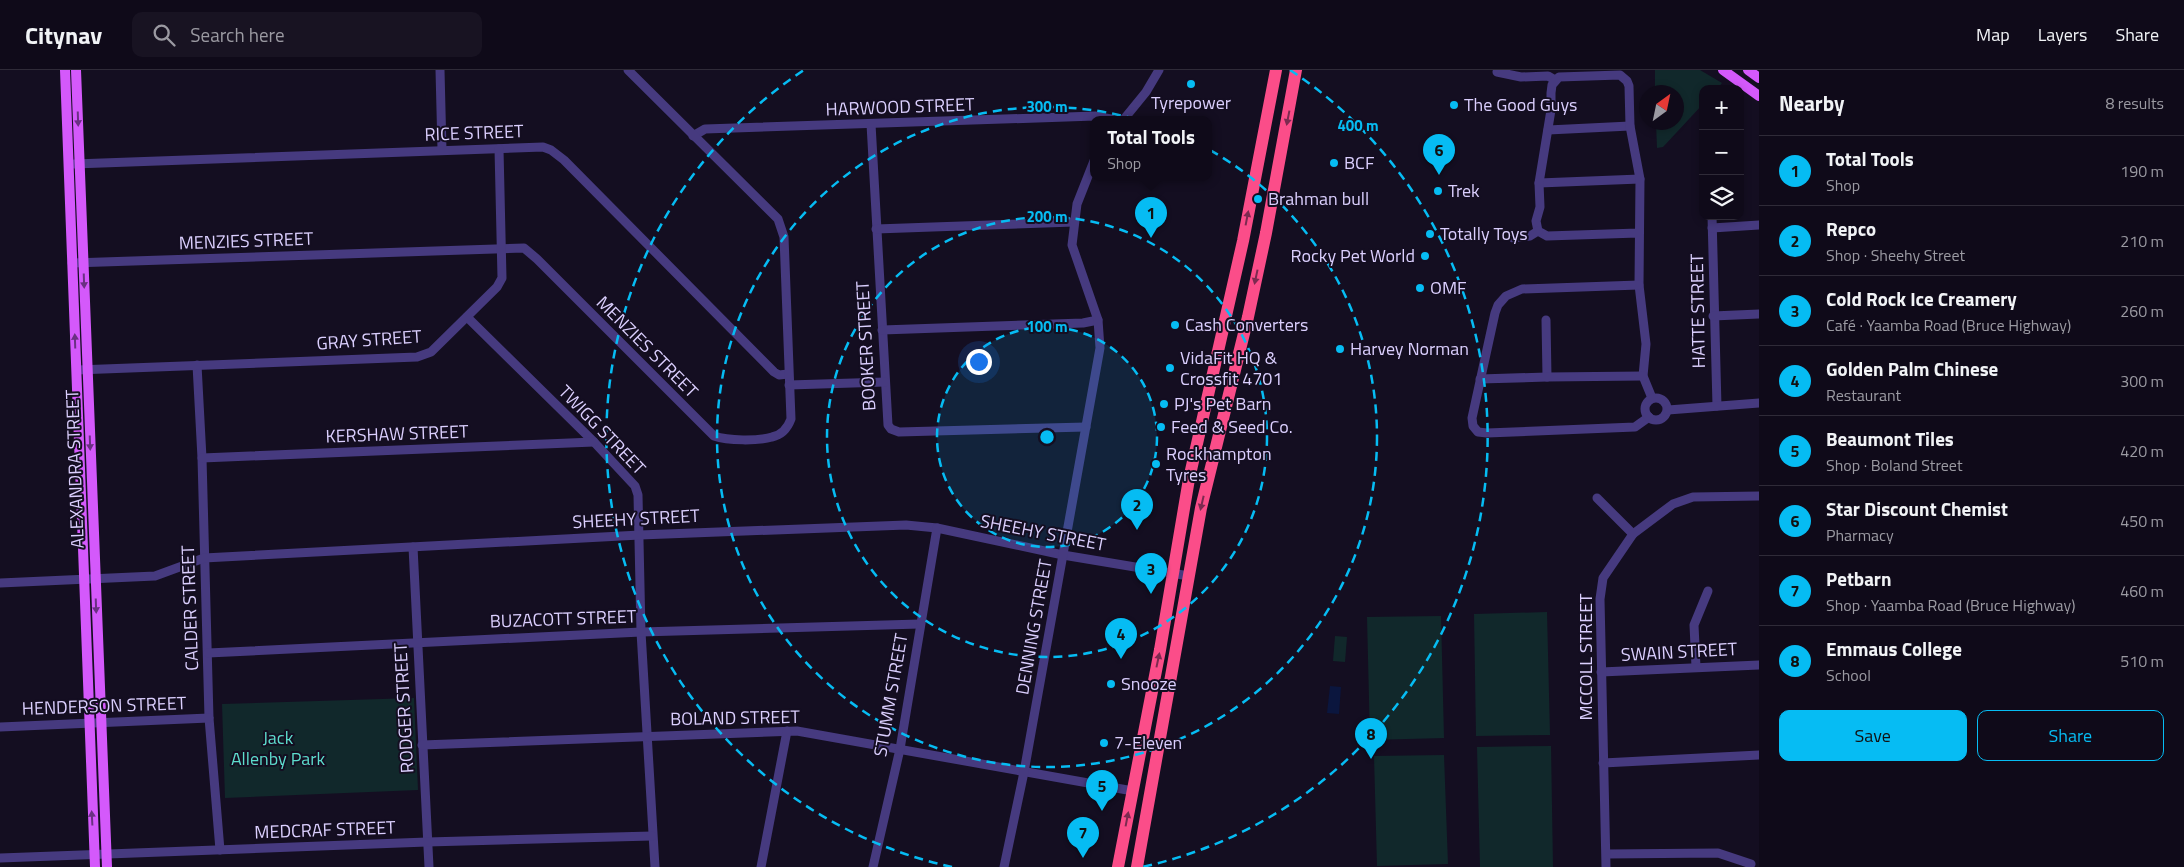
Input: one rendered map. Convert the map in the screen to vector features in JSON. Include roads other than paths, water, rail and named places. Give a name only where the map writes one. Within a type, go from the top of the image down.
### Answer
[{"type":"highway","points":[[1266,121],[1263,118],[1262,111],[1268,70]]},
{"type":"highway","points":[[1118,867],[1160,650],[1189,479],[1243,241],[1276,70]]},
{"type":"highway","points":[[1137,867],[1201,508],[1246,328],[1296,70]]},
{"type":"main road","name":"ALEXANDRA STREET","points":[[65,70],[74,164],[82,369],[95,578],[107,867]]},
{"type":"main road","name":"ALEXANDRA STREET","points":[[74,164],[76,70]]},
{"type":"main road","points":[[1723,70],[1759,96]]},
{"type":"main road","points":[[1748,70],[1759,78]]},
{"type":"main road","name":"ALEXANDRA STREET","points":[[82,369],[84,579],[95,867]]},
{"type":"street","points":[[440,70],[442,150]]},
{"type":"street","name":"MENZIES STREET","points":[[78,263],[518,247],[530,252],[714,436],[726,439],[773,437],[785,430],[791,419],[784,237],[782,227],[778,219],[628,70]]},
{"type":"street","points":[[1126,116],[1146,92],[1159,70]]},
{"type":"street","points":[[1497,72],[1521,77],[1548,76],[1555,80]]},
{"type":"street","points":[[1638,233],[1547,236],[1538,231],[1536,222],[1540,207],[1539,183],[1552,110],[1551,93],[1555,80],[1559,77],[1614,74],[1623,77],[1629,86],[1630,126],[1640,180],[1639,286],[1646,344],[1643,376],[1652,398]]},
{"type":"street","name":"HARWOOD STREET","points":[[693,136],[705,129],[1090,116]]},
{"type":"street","name":"BOOKER STREET","points":[[871,124],[888,425],[891,429],[899,432],[1086,427]]},
{"type":"street","points":[[1548,130],[1630,126]]},
{"type":"street","name":"RICE STREET","points":[[74,164],[543,147],[558,154],[774,372],[779,375],[788,374]]},
{"type":"street","name":"GRAY STREET","points":[[82,369],[416,357],[431,352],[501,281],[499,148]]},
{"type":"street","name":"DENNING STREET","points":[[1004,867],[1024,772],[1100,348],[1098,320],[1072,245],[1074,222],[1081,191],[1090,170]]},
{"type":"street","points":[[1539,183],[1640,180]]},
{"type":"street","name":"HATTE STREET","points":[[1712,220],[1716,406]]},
{"type":"street","points":[[876,228],[1074,222]]},
{"type":"street","points":[[1712,228],[1759,224]]},
{"type":"street","points":[[1513,238],[1530,236],[1538,231]]},
{"type":"street","points":[[1639,286],[1522,289],[1510,293],[1502,299],[1495,313],[1472,418],[1478,432],[1635,427],[1648,418]]},
{"type":"street","points":[[1713,316],[1759,314]]},
{"type":"street","name":"TWIGG STREET","points":[[467,317],[594,442],[635,486],[638,495],[641,632],[655,867]]},
{"type":"street","points":[[882,330],[1083,323],[1098,320]]},
{"type":"street","points":[[1546,320],[1547,377]]},
{"type":"street","name":"CALDER STREET","points":[[197,365],[202,458],[210,718],[220,850]]},
{"type":"street","points":[[1480,379],[1643,376]]},
{"type":"street","points":[[789,385],[885,382]]},
{"type":"street","points":[[1652,398],[1663,400],[1668,410]]},
{"type":"street","points":[[1648,418],[1645,407],[1652,398]]},
{"type":"street","points":[[1668,410],[1759,403]]},
{"type":"street","points":[[1648,418],[1662,419],[1668,410]]},
{"type":"street","name":"KERSHAW STREET","points":[[202,458],[594,442]]},
{"type":"street","name":"MCCOLL STREET","points":[[1606,867],[1600,599],[1603,578],[1633,534],[1673,504],[1693,497],[1759,496]]},
{"type":"street","points":[[1597,498],[1633,534]]},
{"type":"street","name":"SHEEHY STREET","points":[[0,583],[155,576],[204,558],[640,535],[906,525],[937,528],[1063,555],[1189,576]]},
{"type":"street","name":"STUMM STREET","points":[[873,867],[900,749],[937,528]]},
{"type":"street","name":"RODGER STREET","points":[[413,547],[429,867]]},
{"type":"street","points":[[1696,667],[1694,625],[1708,591]]},
{"type":"street","name":"BUZACOTT STREET","points":[[208,653],[641,632],[920,624]]},
{"type":"street","name":"SWAIN STREET","points":[[1601,672],[1759,665]]},
{"type":"street","name":"HENDERSON STREET","points":[[0,727],[210,718]]},
{"type":"street","points":[[761,867],[788,731]]},
{"type":"street","name":"BOLAND STREET","points":[[422,745],[797,731],[1133,791]]},
{"type":"street","points":[[1603,763],[1759,756]]},
{"type":"street","name":"MEDCRAF STREET","points":[[0,858],[94,856],[427,842],[652,836]]},
{"type":"street","points":[[1607,854],[1718,853],[1751,864]]},
{"type":"water","points":[[1330,686],[1341,687],[1339,714],[1327,713]]},
{"type":"place","name":"Tyrepower","points":[[1191,84]]},
{"type":"place","name":"The Good Guys","points":[[1454,105]]},
{"type":"place","name":"BCF","points":[[1334,163]]},
{"type":"place","name":"Star Discount Chemist","points":[[1439,175]]},
{"type":"place","name":"Trek","points":[[1438,191]]},
{"type":"place","name":"Brahman bull","points":[[1258,199]]},
{"type":"place","name":"Totally Toys","points":[[1430,234]]},
{"type":"place","name":"Total Tools","points":[[1151,238]]},
{"type":"place","name":"Rocky Pet World","points":[[1425,256]]},
{"type":"place","name":"OMF","points":[[1420,288]]},
{"type":"place","name":"Cash Converters","points":[[1175,325]]},
{"type":"place","name":"Harvey Norman","points":[[1340,349]]},
{"type":"place","name":"VidaFit HQ & Crossfit 4701","points":[[1170,368]]},
{"type":"place","name":"PJ's Pet Barn","points":[[1164,404]]},
{"type":"place","name":"Feed & Seed Co.","points":[[1161,427]]},
{"type":"place","name":"Rockhampton Tyres","points":[[1156,464]]},
{"type":"place","name":"Repco","points":[[1137,530]]},
{"type":"place","name":"Cold Rock Ice Creamery","points":[[1151,594]]},
{"type":"place","name":"Golden Palm Chinese","points":[[1121,659]]},
{"type":"place","name":"Snooze","points":[[1111,684]]},
{"type":"place","name":"7-Eleven","points":[[1104,743]]},
{"type":"place","name":"Emmaus College","points":[[1371,759]]},
{"type":"place","name":"Beaumont Tiles","points":[[1102,811]]},
{"type":"place","name":"Petbarn","points":[[1083,858]]},
{"type":"park label","name":"Jack Allenby Park","points":[[278,748]]}]
